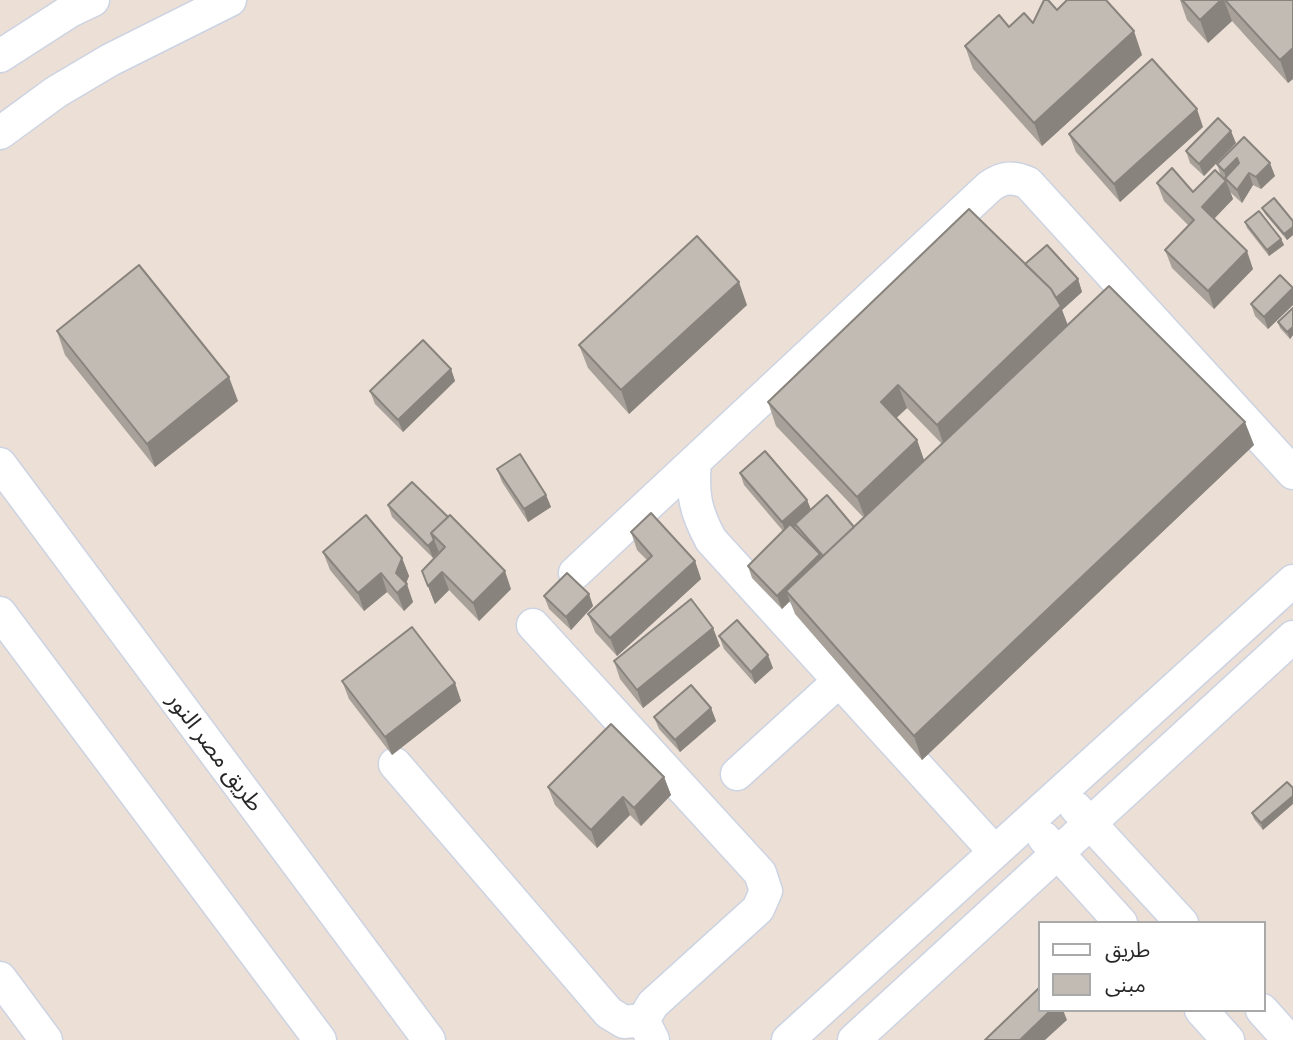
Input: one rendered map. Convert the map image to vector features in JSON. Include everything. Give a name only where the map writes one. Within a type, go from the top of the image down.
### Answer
[{"type":"street","points":[[0,56],[70,11],[93,0]]},
{"type":"street","points":[[0,133],[56,92],[110,60],[230,0]]},
{"type":"street","points":[[575,573],[989,187],[1008,178],[1028,183],[1293,473]]},
{"type":"street","points":[[695,461],[692,488],[698,516],[711,540],[995,852]]},
{"type":"street","name":"طريق مصر النور","points":[[0,464],[429,1040]]},
{"type":"street","points":[[788,1040],[1293,581]]},
{"type":"street","points":[[0,613],[320,1040]]},
{"type":"street","points":[[396,764],[609,1013],[624,1022],[648,1030],[653,1004],[758,909],[766,891],[760,873],[533,625]]},
{"type":"street","points":[[854,1040],[1293,637]]},
{"type":"street","points":[[737,774],[839,681]]},
{"type":"street","points":[[1061,793],[1180,921]]},
{"type":"street","points":[[1028,822],[1119,921]]},
{"type":"street","points":[[0,978],[46,1040]]},
{"type":"street","points":[[1203,1012],[1228,1040]]},
{"type":"street","points":[[1264,1012],[1289,1040]]},
{"type":"building","points":[[1044,0],[1048,0],[1057,10],[1067,0],[1106,0],[1134,31],[1034,123],[965,46],[999,15],[1009,27],[1024,13],[1033,23]]},
{"type":"building","points":[[1182,0],[1221,0],[1200,20]]},
{"type":"building","points":[[1225,0],[1293,0],[1293,48],[1280,60]]},
{"type":"building","points":[[1152,59],[1197,109],[1114,184],[1069,134]]},
{"type":"building","points":[[1218,118],[1231,131],[1199,164],[1186,151]]},
{"type":"building","points":[[1244,137],[1270,163],[1256,177],[1249,173],[1237,190],[1225,178],[1239,163],[1237,158],[1224,171],[1217,164]]},
{"type":"building","points":[[1172,168],[1193,192],[1215,170],[1226,181],[1202,207],[1247,251],[1208,291],[1165,250],[1194,220],[1157,183]]},
{"type":"building","points":[[1274,198],[1293,221],[1293,227],[1284,234],[1262,208]]},
{"type":"building","points":[[969,209],[1051,289],[1061,306],[937,425],[898,385],[881,402],[917,440],[857,497],[768,402]]},
{"type":"building","points":[[1259,211],[1281,239],[1267,250],[1245,222]]},
{"type":"building","points":[[697,236],[739,282],[621,390],[579,345]]},
{"type":"building","points":[[1047,245],[1078,279],[1056,298],[1051,289],[1025,264]]},
{"type":"building","points":[[139,265],[229,377],[147,444],[57,331]]},
{"type":"building","points":[[1280,275],[1293,288],[1264,317],[1251,304]]},
{"type":"building","points":[[1109,286],[1245,422],[914,736],[786,591]]},
{"type":"building","points":[[1293,308],[1293,327],[1287,332],[1278,322]]},
{"type":"building","points":[[423,340],[451,369],[398,420],[370,391]]},
{"type":"building","points":[[765,451],[807,500],[782,522],[740,473]]},
{"type":"building","points":[[520,454],[546,495],[524,509],[497,469]]},
{"type":"building","points":[[412,482],[448,517],[431,533],[434,540],[428,546],[388,505]]},
{"type":"building","points":[[827,495],[854,527],[823,556],[795,524]]},
{"type":"building","points":[[651,513],[695,561],[610,638],[588,614],[652,556],[631,532]]},
{"type":"building","points":[[366,515],[402,558],[396,573],[407,584],[397,593],[381,573],[358,593],[323,552]]},
{"type":"building","points":[[450,515],[505,571],[473,603],[442,572],[428,586],[422,571],[445,547],[431,533]]},
{"type":"building","points":[[790,524],[820,554],[777,596],[748,566]]},
{"type":"building","points":[[567,573],[589,594],[566,617],[544,596]]},
{"type":"building","points":[[691,599],[713,628],[637,690],[614,661]]},
{"type":"building","points":[[737,620],[768,655],[751,672],[719,636]]},
{"type":"building","points":[[412,627],[455,683],[385,737],[342,681]]},
{"type":"building","points":[[691,685],[711,708],[675,740],[654,717]]},
{"type":"building","points":[[611,724],[664,777],[634,808],[623,797],[591,830],[548,787]]},
{"type":"building","points":[[1287,782],[1293,788],[1293,796],[1261,823],[1252,813]]},
{"type":"building","points":[[1038,989],[1038,1012],[1049,1012],[1020,1040],[985,1040]]}]
